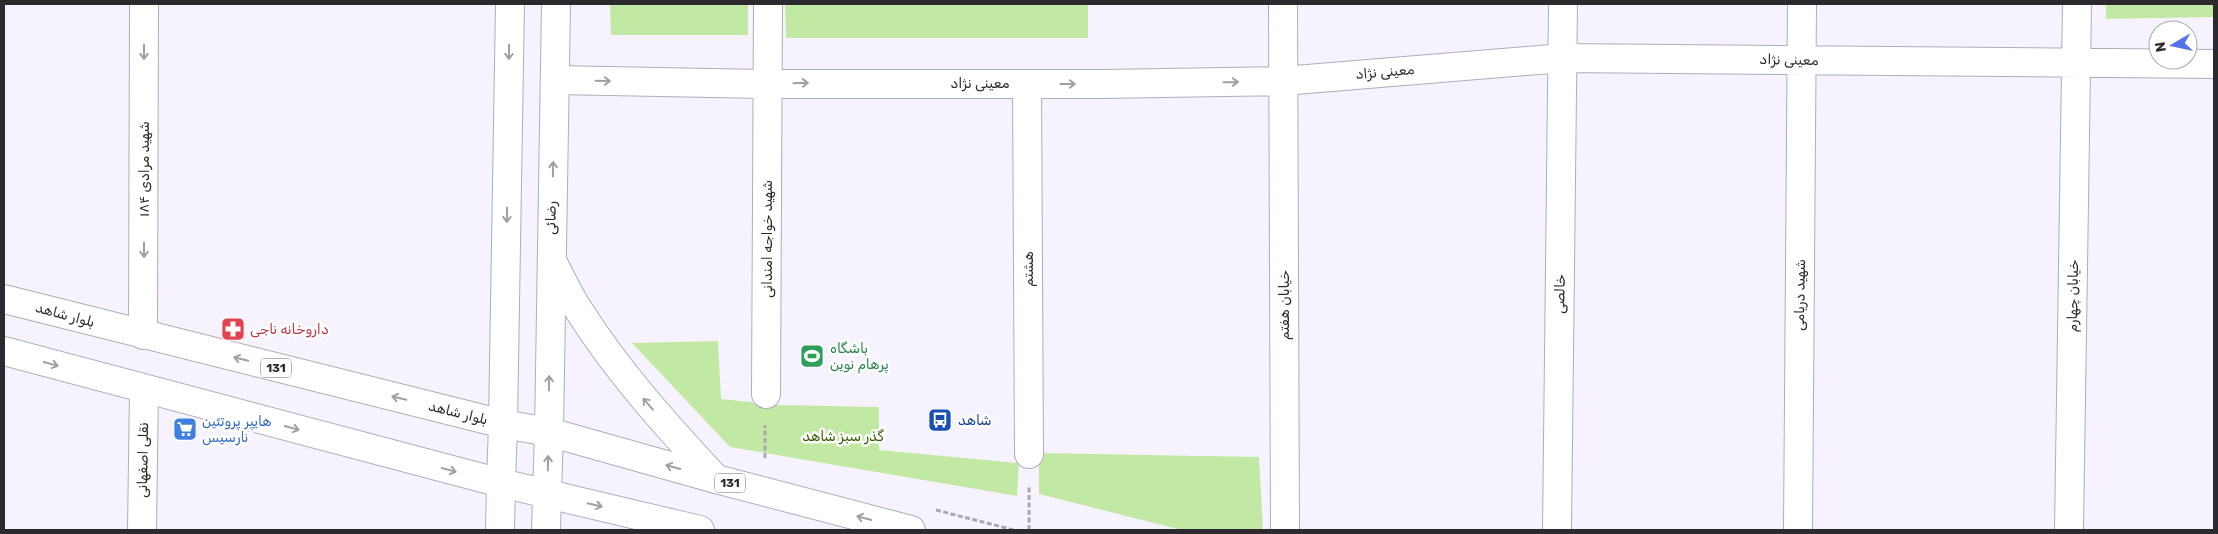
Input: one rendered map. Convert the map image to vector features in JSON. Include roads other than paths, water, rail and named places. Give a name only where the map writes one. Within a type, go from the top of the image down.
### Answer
[{"type":"street","name":"شهید مرادی ۱۸۴","points":[[144,4],[144,335]]},
{"type":"street","points":[[500,530],[510,4]]},
{"type":"street","name":"رضائی","points":[[546,530],[556,4]]},
{"type":"street","name":"شهید خواجه امندانی","points":[[766,394],[768,4]]},
{"type":"street","name":"خیابان هفتم","points":[[1283,4],[1285,530]]},
{"type":"street","name":"خالصی","points":[[1557,530],[1563,4]]},
{"type":"street","name":"شهید دریامی","points":[[1798,530],[1802,4]]},
{"type":"street","name":"خیابان چهارم","points":[[2069,530],[2077,4]]},
{"type":"street","name":"معینی نژاد","points":[[555,80],[768,84],[1027,84],[1283,81],[1563,58],[2214,64]]},
{"type":"street","name":"هشتم","points":[[1027,84],[1029,454]]},
{"type":"street","points":[[550,258],[577,308],[609,354],[643,398],[716,479]]},
{"type":"street","name":"بلوار شاهد","points":[[4,299],[503,424],[549,432],[716,479],[911,530]]},
{"type":"street","points":[[4,351],[501,484],[700,530]]},
{"type":"street","name":"نقلی اصفهانی","points":[[142,530],[144,389]]},
{"type":"place","name":"داروخانه ناجی","points":[[233,329]]},
{"type":"place","name":"باشگاه پرهام نوین","points":[[812,356]]},
{"type":"place","name":"شاهد","points":[[940,420]]},
{"type":"place","name":"هایپر پروتئین نارسیس","points":[[185,429]]},
{"type":"park label","name":"گذر سبز شاهد","points":[[843,436]]}]
